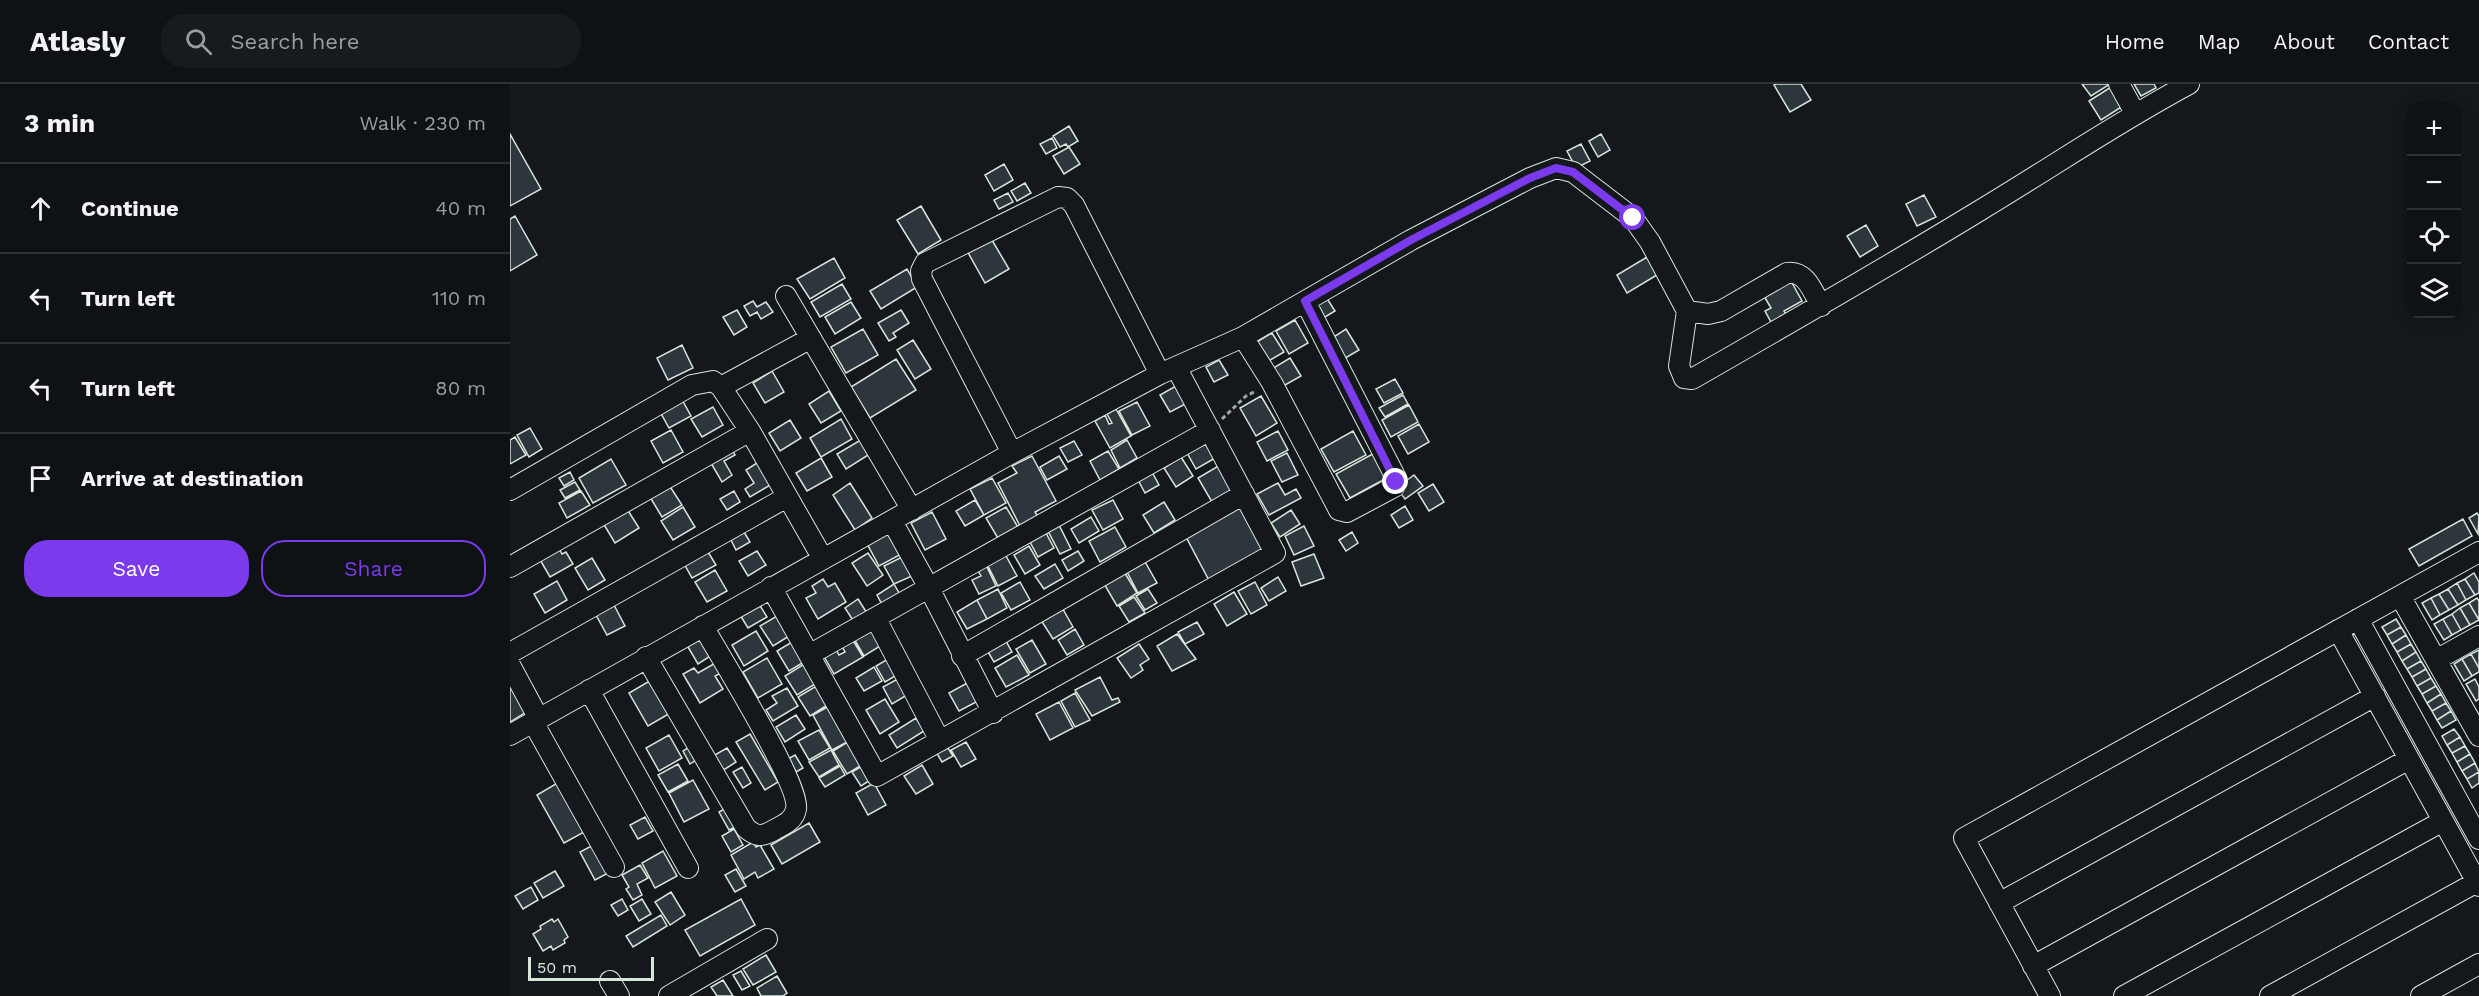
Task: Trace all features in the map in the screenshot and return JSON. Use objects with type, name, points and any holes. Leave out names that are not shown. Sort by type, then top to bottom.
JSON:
[{"type":"street","points":[[2119,84],[2135,113]]},
{"type":"street","points":[[510,735],[1012,453],[1168,370],[1243,337],[1411,240],[1530,178],[1556,168],[1573,172],[1633,218],[1650,242],[1688,311],[1679,366],[1681,373],[1688,379],[1692,379],[1821,306],[1980,211],[2135,113],[2188,84]]},
{"type":"street","points":[[771,587],[878,776],[1275,553],[1210,430],[1168,370],[1074,205],[1067,198],[1058,197],[925,263],[921,271],[922,279],[1012,453]]},
{"type":"street","points":[[1688,311],[1708,314],[1720,310],[1787,273],[1795,272],[1804,277],[1821,306]]},
{"type":"street","points":[[786,296],[912,510]]},
{"type":"street","points":[[1243,337],[1272,383],[1339,510],[1347,512],[1394,487],[1396,478],[1305,301]]},
{"type":"street","points":[[721,387],[811,338]]},
{"type":"street","points":[[510,490],[692,385],[712,381],[721,387],[750,431],[823,559]]},
{"type":"street","points":[[809,656],[1210,430]]},
{"type":"street","points":[[510,567],[750,431]]},
{"type":"street","points":[[962,656],[1244,495]]},
{"type":"street","points":[[510,653],[787,497]]},
{"type":"street","points":[[892,521],[993,712]]},
{"type":"street","points":[[2050,996],[1964,838],[2479,552]]},
{"type":"street","points":[[2400,596],[2436,660],[2476,723]]},
{"type":"street","points":[[876,619],[940,741]]},
{"type":"street","points":[[2358,619],[2479,839]]},
{"type":"street","points":[[646,657],[746,828],[753,835],[764,836],[792,819],[797,809],[795,794],[762,729],[703,626]]},
{"type":"street","points":[[2270,996],[2478,884],[2338,630]]},
{"type":"street","points":[[2436,660],[2479,636]]},
{"type":"street","points":[[510,665],[536,720],[614,867]]},
{"type":"street","points":[[589,690],[688,868]]},
{"type":"street","points":[[1999,903],[2374,696]]},
{"type":"street","points":[[2033,966],[2409,759]]},
{"type":"street","points":[[2124,996],[2443,821]]},
{"type":"street","points":[[669,996],[767,939]]},
{"type":"street","points":[[2421,996],[2479,964]]},
{"type":"path","points":[[1210,430],[1246,396],[1272,383]]},
{"type":"building","points":[[1801,84],[1811,100],[1790,112],[1774,85]]},
{"type":"building","points":[[2082,84],[2110,84],[2091,96]]},
{"type":"building","points":[[2134,84],[2154,84],[2156,88],[2141,96]]},
{"type":"building","points":[[2111,87],[2123,106],[2101,120],[2089,101]]},
{"type":"building","points":[[1069,126],[1078,141],[1068,147],[1066,144],[1060,147],[1053,136]]},
{"type":"building","points":[[510,134],[541,189],[510,206]]},
{"type":"building","points":[[1601,134],[1610,150],[1598,157],[1589,141]]},
{"type":"building","points":[[1052,138],[1057,148],[1046,154],[1040,144]]},
{"type":"building","points":[[1581,144],[1590,161],[1576,168],[1567,151]]},
{"type":"building","points":[[1069,147],[1080,164],[1064,174],[1053,156]]},
{"type":"building","points":[[1004,164],[1013,180],[994,191],[985,175]]},
{"type":"building","points":[[1025,183],[1031,193],[1017,201],[1011,191]]},
{"type":"building","points":[[1008,193],[1013,202],[999,209],[994,200]]},
{"type":"building","points":[[1924,195],[1936,217],[1917,226],[1906,204]]},
{"type":"building","points":[[921,206],[941,240],[918,254],[897,220]]},
{"type":"building","points":[[515,216],[537,255],[510,271],[510,219]]},
{"type":"building","points":[[1866,225],[1878,246],[1860,257],[1847,236]]},
{"type":"building","points":[[989,235],[1009,269],[985,283],[966,249]]},
{"type":"building","points":[[1647,257],[1657,275],[1627,293],[1617,275]]},
{"type":"building","points":[[834,258],[845,278],[810,299],[797,279]]},
{"type":"building","points":[[907,269],[917,287],[881,309],[870,291]]},
{"type":"building","points":[[1791,281],[1802,301],[1784,311],[1786,314],[1771,322],[1765,311],[1771,308],[1764,296]]},
{"type":"building","points":[[842,284],[851,299],[820,317],[811,302]]},
{"type":"building","points":[[1326,297],[1335,311],[1320,320],[1312,306]]},
{"type":"building","points":[[753,301],[757,307],[766,302],[773,312],[761,319],[757,312],[750,316],[744,306]]},
{"type":"building","points":[[851,302],[861,318],[835,334],[825,317]]},
{"type":"building","points":[[737,310],[747,327],[734,335],[723,317]]},
{"type":"building","points":[[901,310],[909,323],[893,333],[896,337],[889,341],[878,323]]},
{"type":"building","points":[[1295,320],[1308,343],[1289,354],[1276,331]]},
{"type":"building","points":[[863,329],[878,355],[846,373],[831,347]]},
{"type":"building","points":[[1346,329],[1359,350],[1342,360],[1329,340]]},
{"type":"building","points":[[1272,333],[1284,352],[1267,362],[1255,343]]},
{"type":"building","points":[[913,340],[931,369],[915,379],[897,350]]},
{"type":"building","points":[[682,345],[693,368],[668,380],[657,358]]},
{"type":"building","points":[[1290,358],[1301,376],[1278,389],[1267,372]]},
{"type":"building","points":[[896,359],[916,390],[870,418],[851,387]]},
{"type":"building","points":[[1219,360],[1228,375],[1214,382],[1206,367]]},
{"type":"building","points":[[772,371],[784,392],[765,403],[753,383]]},
{"type":"building","points":[[1395,379],[1403,393],[1384,403],[1376,389]]},
{"type":"building","points":[[1183,382],[1193,400],[1170,412],[1160,395]]},
{"type":"building","points":[[829,391],[841,411],[821,423],[809,404]]},
{"type":"building","points":[[1403,395],[1408,404],[1385,417],[1379,408]]},
{"type":"building","points":[[680,396],[691,416],[669,428],[658,408]]},
{"type":"building","points":[[1261,396],[1277,423],[1256,436],[1240,408]]},
{"type":"building","points":[[1137,402],[1150,426],[1132,435],[1119,411]]},
{"type":"building","points":[[1409,405],[1418,422],[1391,437],[1382,420]]},
{"type":"building","points":[[713,407],[723,425],[702,437],[691,419]]},
{"type":"building","points":[[1116,409],[1131,436],[1110,448],[1095,421],[1105,415],[1109,424],[1112,423],[1107,414]]},
{"type":"building","points":[[841,419],[852,439],[821,457],[810,438]]},
{"type":"building","points":[[790,420],[801,438],[780,451],[769,433]]},
{"type":"building","points":[[1419,424],[1429,442],[1408,454],[1398,436]]},
{"type":"building","points":[[530,428],[542,449],[529,457],[517,435]]},
{"type":"building","points":[[671,430],[683,452],[663,463],[651,441]]},
{"type":"building","points":[[1278,431],[1288,450],[1267,461],[1257,442]]},
{"type":"building","points":[[1353,431],[1366,455],[1334,472],[1321,449]]},
{"type":"building","points":[[515,437],[526,455],[510,464],[510,440]]},
{"type":"building","points":[[864,438],[873,452],[846,469],[837,454]]},
{"type":"building","points":[[1127,440],[1137,458],[1120,468],[1111,450]]},
{"type":"building","points":[[1206,440],[1217,457],[1196,469],[1186,451]]},
{"type":"building","points":[[1074,441],[1082,455],[1068,462],[1060,448]]},
{"type":"building","points":[[730,445],[735,455],[724,461],[732,475],[722,482],[708,458]]},
{"type":"building","points":[[1108,451],[1119,469],[1100,480],[1090,461]]},
{"type":"building","points":[[1378,451],[1392,475],[1350,498],[1336,474]]},
{"type":"building","points":[[1287,453],[1298,475],[1282,482],[1271,461]]},
{"type":"building","points":[[1032,456],[1056,501],[1035,512],[1039,518],[1021,528],[998,483],[1017,473],[1012,466]]},
{"type":"building","points":[[1059,456],[1067,469],[1047,480],[1040,467]]},
{"type":"building","points":[[1181,457],[1193,476],[1176,487],[1164,468]]},
{"type":"building","points":[[821,458],[832,477],[807,491],[796,473]]},
{"type":"building","points":[[611,459],[626,485],[593,503],[579,478]]},
{"type":"building","points":[[763,459],[777,481],[750,497],[745,489],[754,483],[746,470]]},
{"type":"building","points":[[1220,465],[1233,489],[1212,502],[1198,478]]},
{"type":"building","points":[[570,472],[574,480],[564,486],[559,478]]},
{"type":"building","points":[[1152,472],[1159,485],[1145,493],[1138,480]]},
{"type":"building","points":[[1414,475],[1423,486],[1405,499],[1397,488]]},
{"type":"building","points":[[992,478],[1006,503],[984,515],[970,489]]},
{"type":"building","points":[[575,482],[580,490],[565,498],[560,490]]},
{"type":"building","points":[[850,483],[872,518],[855,530],[833,495]]},
{"type":"building","points":[[1278,483],[1285,495],[1296,489],[1301,498],[1269,515],[1257,494]]},
{"type":"building","points":[[1433,484],[1444,502],[1429,511],[1418,493]]},
{"type":"building","points":[[669,485],[682,505],[662,517],[650,497]]},
{"type":"building","points":[[581,491],[590,505],[567,518],[559,503]]},
{"type":"building","points":[[734,491],[740,502],[727,510],[720,499]]},
{"type":"building","points":[[975,500],[984,515],[965,526],[956,511]]},
{"type":"building","points":[[1113,500],[1123,519],[1103,530],[1092,510]]},
{"type":"building","points":[[1164,502],[1175,520],[1154,533],[1143,515]]},
{"type":"building","points":[[1246,503],[1273,553],[1212,586],[1185,535]]},
{"type":"building","points":[[1405,506],[1413,520],[1399,528],[1391,515]]},
{"type":"building","points":[[683,507],[695,527],[673,540],[661,521]]},
{"type":"building","points":[[1006,507],[1019,529],[999,540],[986,518]]},
{"type":"building","points":[[627,509],[639,528],[615,543],[603,523]]},
{"type":"building","points":[[1291,510],[1300,524],[1280,537],[1271,523]]},
{"type":"building","points":[[932,512],[946,539],[925,550],[911,523]]},
{"type":"building","points":[[2477,513],[2479,516],[2478,534],[2469,518]]},
{"type":"building","points":[[1091,517],[1099,531],[1079,543],[1071,529]]},
{"type":"building","points":[[2463,519],[2472,536],[2419,566],[2409,549]]},
{"type":"building","points":[[1059,525],[1071,549],[1060,554],[1048,531]]},
{"type":"building","points":[[891,526],[905,552],[879,566],[865,540]]},
{"type":"building","points":[[1304,526],[1314,546],[1294,555],[1285,536]]},
{"type":"building","points":[[1115,527],[1126,547],[1100,562],[1089,541]]},
{"type":"building","points":[[744,532],[750,542],[736,550],[731,540]]},
{"type":"building","points":[[1352,532],[1358,543],[1346,551],[1339,540]]},
{"type":"building","points":[[1046,533],[1054,548],[1038,557],[1030,542]]},
{"type":"building","points":[[1029,546],[1040,565],[1025,574],[1014,555]]},
{"type":"building","points":[[558,547],[562,554],[566,552],[573,564],[550,577],[539,558]]},
{"type":"building","points":[[705,547],[716,565],[692,578],[682,560]]},
{"type":"building","points":[[757,551],[766,565],[748,576],[739,561]]},
{"type":"building","points":[[1078,551],[1084,561],[1068,571],[1062,560]]},
{"type":"building","points":[[868,553],[883,575],[867,586],[852,563]]},
{"type":"building","points":[[1005,554],[1017,576],[998,586],[987,564]]},
{"type":"building","points":[[1314,554],[1324,578],[1301,586],[1292,562]]},
{"type":"building","points":[[902,557],[912,576],[894,584],[884,566]]},
{"type":"building","points":[[592,558],[605,580],[588,590],[575,568]]},
{"type":"building","points":[[1144,560],[1157,583],[1138,593],[1126,570]]},
{"type":"building","points":[[985,563],[996,586],[979,594],[972,580],[981,576],[976,567]]},
{"type":"building","points":[[1055,564],[1063,578],[1044,589],[1035,576]]},
{"type":"building","points":[[715,570],[727,591],[707,602],[695,582]]},
{"type":"building","points":[[1123,570],[1137,593],[1117,606],[1103,582]]},
{"type":"building","points":[[2474,573],[2479,582],[2479,593],[2475,595],[2465,579]]},
{"type":"building","points":[[1278,577],[1286,591],[1269,601],[1261,588]]},
{"type":"building","points":[[823,579],[828,587],[835,583],[846,602],[818,619],[806,598],[816,593],[812,586]]},
{"type":"building","points":[[2465,579],[2475,595],[2466,600],[2457,583]]},
{"type":"building","points":[[557,581],[567,600],[545,613],[534,594]]},
{"type":"building","points":[[1020,582],[1030,600],[1011,610],[1001,593]]},
{"type":"building","points":[[1255,582],[1267,605],[1251,614],[1238,591]]},
{"type":"building","points":[[2457,583],[2466,600],[2458,605],[2448,589]]},
{"type":"building","points":[[894,584],[903,600],[885,610],[877,595]]},
{"type":"building","points":[[998,589],[1007,608],[987,619],[977,600]]},
{"type":"building","points":[[1148,589],[1157,603],[1145,610],[1136,596]]},
{"type":"building","points":[[2448,589],[2458,605],[2449,610],[2439,594]]},
{"type":"building","points":[[1234,592],[1247,614],[1227,626],[1214,604]]},
{"type":"building","points":[[2439,594],[2449,610],[2440,615],[2431,598]]},
{"type":"building","points":[[1134,597],[1145,613],[1129,622],[1119,606]]},
{"type":"building","points":[[2431,598],[2440,615],[2432,620],[2422,603]]},
{"type":"building","points":[[2477,598],[2479,601],[2479,620],[2469,603]]},
{"type":"building","points":[[756,599],[767,617],[748,628],[737,610]]},
{"type":"building","points":[[858,599],[867,613],[854,622],[845,608]]},
{"type":"building","points":[[977,600],[987,619],[967,629],[957,612]]},
{"type":"building","points":[[2469,603],[2479,620],[2470,625],[2460,608]]},
{"type":"building","points":[[1060,604],[1073,627],[1053,639],[1039,617]]},
{"type":"building","points":[[614,605],[625,626],[607,635],[596,615]]},
{"type":"building","points":[[2460,608],[2470,625],[2461,630],[2452,614]]},
{"type":"building","points":[[782,613],[794,633],[773,646],[760,626]]},
{"type":"building","points":[[2452,614],[2461,630],[2452,635],[2443,619]]},
{"type":"building","points":[[2396,619],[2401,627],[2387,635],[2382,627]]},
{"type":"building","points":[[2443,619],[2452,635],[2444,640],[2434,624]]},
{"type":"building","points":[[1197,622],[1204,634],[1185,644],[1178,632]]},
{"type":"building","points":[[874,624],[885,643],[864,656],[853,637]]},
{"type":"building","points":[[2401,627],[2406,635],[2392,644],[2387,635]]},
{"type":"building","points":[[1075,629],[1084,645],[1067,655],[1058,640]]},
{"type":"building","points":[[756,631],[768,651],[744,666],[732,645]]},
{"type":"building","points":[[702,632],[715,653],[698,664],[685,642]]},
{"type":"building","points":[[1002,634],[1012,652],[994,662],[984,645]]},
{"type":"building","points":[[1177,634],[1196,659],[1172,671],[1157,646]]},
{"type":"building","points":[[2406,635],[2411,644],[2397,652],[2392,644]]},
{"type":"building","points":[[851,637],[863,657],[834,674],[822,653],[834,646],[839,655],[845,652],[840,643]]},
{"type":"building","points":[[797,639],[809,659],[789,671],[777,651]]},
{"type":"building","points":[[1032,640],[1046,664],[1030,673],[1016,649]]},
{"type":"building","points":[[1139,644],[1149,659],[1140,665],[1143,670],[1131,678],[1117,658]]},
{"type":"building","points":[[2411,644],[2416,652],[2402,661],[2397,652]]},
{"type":"building","points":[[2479,650],[2479,668],[2471,654]]},
{"type":"building","points":[[2416,652],[2421,661],[2407,669],[2402,661]]},
{"type":"building","points":[[2471,654],[2479,668],[2479,672],[2472,676],[2462,659]]},
{"type":"building","points":[[1017,655],[1029,675],[1006,687],[995,668]]},
{"type":"building","points":[[767,658],[782,684],[758,698],[743,672]]},
{"type":"building","points":[[888,659],[897,675],[885,682],[876,666]]},
{"type":"building","points":[[2462,659],[2472,676],[2464,681],[2454,664]]},
{"type":"building","points":[[719,661],[725,671],[715,676],[723,689],[700,703],[683,674],[694,668],[698,673]]},
{"type":"building","points":[[809,661],[820,681],[797,695],[785,676]]},
{"type":"building","points":[[2421,661],[2426,669],[2412,677],[2407,669]]},
{"type":"building","points":[[874,667],[882,681],[864,691],[856,678]]},
{"type":"building","points":[[2426,669],[2431,678],[2417,686],[2412,677]]},
{"type":"building","points":[[903,676],[912,692],[892,704],[883,687]]},
{"type":"building","points":[[1100,677],[1112,700],[1118,698],[1120,702],[1092,716],[1075,690]]},
{"type":"building","points":[[2431,678],[2436,686],[2422,694],[2417,686]]},
{"type":"building","points":[[653,679],[672,712],[648,726],[629,693]]},
{"type":"building","points":[[2475,679],[2479,687],[2479,699],[2476,701],[2466,684]]},
{"type":"building","points":[[969,682],[980,700],[959,711],[949,693]]},
{"type":"building","points":[[818,685],[829,704],[810,716],[798,697]]},
{"type":"building","points":[[510,686],[525,713],[510,722]]},
{"type":"building","points":[[2436,686],[2441,694],[2427,703],[2422,694]]},
{"type":"building","points":[[787,688],[798,706],[773,721],[766,710],[777,703],[772,696]]},
{"type":"building","points":[[1075,693],[1090,720],[1075,727],[1061,701]]},
{"type":"building","points":[[2441,694],[2446,703],[2432,711],[2427,703]]},
{"type":"building","points":[[885,699],[899,722],[880,734],[866,710]]},
{"type":"building","points":[[1059,702],[1073,728],[1050,740],[1036,714]]},
{"type":"building","points":[[2446,703],[2451,711],[2437,720],[2432,711]]},
{"type":"building","points":[[831,705],[851,740],[832,750],[813,715]]},
{"type":"building","points":[[2451,711],[2456,720],[2442,728],[2437,720]]},
{"type":"building","points":[[796,715],[805,729],[785,742],[776,727]]},
{"type":"building","points":[[916,718],[924,731],[897,748],[889,735]]},
{"type":"building","points":[[2454,729],[2460,737],[2447,745],[2442,736]]},
{"type":"building","points":[[819,730],[830,748],[809,760],[798,741]]},
{"type":"building","points":[[750,734],[778,782],[765,790],[736,742]]},
{"type":"building","points":[[669,735],[682,758],[659,771],[646,748]]},
{"type":"building","points":[[2460,737],[2465,746],[2452,753],[2447,745]]},
{"type":"building","points":[[851,740],[865,763],[847,774],[833,751]]},
{"type":"building","points":[[943,740],[953,756],[942,762],[933,747]]},
{"type":"building","points":[[966,742],[976,759],[961,767],[951,750]]},
{"type":"building","points":[[691,746],[699,758],[690,764],[683,751]]},
{"type":"building","points":[[2465,746],[2470,754],[2457,762],[2452,753]]},
{"type":"building","points":[[727,748],[736,762],[722,771],[713,756]]},
{"type":"building","points":[[831,750],[839,765],[819,777],[809,762]]},
{"type":"building","points":[[2470,754],[2475,763],[2462,771],[2457,762]]},
{"type":"building","points":[[795,755],[803,768],[796,772],[788,759]]},
{"type":"building","points":[[867,763],[875,777],[861,786],[852,772]]},
{"type":"building","points":[[2475,763],[2479,772],[2467,779],[2462,771]]},
{"type":"building","points":[[678,764],[688,781],[668,792],[658,775]]},
{"type":"building","points":[[922,765],[933,784],[916,794],[904,776]]},
{"type":"building","points":[[840,766],[845,775],[825,787],[819,778]]},
{"type":"building","points":[[742,767],[751,783],[743,788],[733,772]]},
{"type":"building","points":[[2479,772],[2479,783],[2472,788],[2467,779]]},
{"type":"building","points":[[693,780],[709,809],[684,822],[669,793]]},
{"type":"building","points":[[559,782],[586,831],[564,843],[537,795]]},
{"type":"building","points":[[874,783],[886,805],[868,815],[856,793]]},
{"type":"building","points":[[731,805],[741,824],[729,830],[719,812]]},
{"type":"building","points":[[645,817],[653,831],[638,839],[630,825]]},
{"type":"building","points":[[809,823],[820,842],[782,864],[771,845]]},
{"type":"building","points":[[734,829],[743,845],[731,852],[722,836]]},
{"type":"building","points":[[753,842],[756,847],[760,845],[774,869],[758,878],[755,872],[744,879],[731,855]]},
{"type":"building","points":[[597,843],[612,871],[595,880],[580,852]]},
{"type":"building","points":[[663,851],[677,876],[655,888],[642,863]]},
{"type":"building","points":[[640,865],[648,878],[637,884],[642,895],[633,900],[626,889],[629,887],[622,875]]},
{"type":"building","points":[[736,869],[746,886],[735,892],[725,875]]},
{"type":"building","points":[[555,871],[564,886],[543,898],[534,883]]},
{"type":"building","points":[[531,887],[538,900],[523,909],[515,896]]},
{"type":"building","points":[[671,892],[685,915],[670,925],[655,902]]},
{"type":"building","points":[[622,899],[628,910],[618,916],[611,905]]},
{"type":"building","points":[[642,899],[651,914],[639,921],[630,906]]},
{"type":"building","points":[[741,899],[755,925],[700,956],[685,930]]},
{"type":"building","points":[[661,915],[667,926],[633,947],[626,936]]},
{"type":"building","points":[[552,919],[554,922],[558,919],[568,937],[564,940],[565,943],[553,950],[551,946],[543,951],[533,934],[541,929],[540,926]]},
{"type":"building","points":[[766,955],[776,972],[753,985],[743,969]]},
{"type":"building","points":[[741,971],[750,986],[742,990],[733,975]]},
{"type":"building","points":[[777,976],[787,993],[783,996],[761,996],[757,988]]},
{"type":"building","points":[[723,980],[733,996],[717,996],[711,987]]},
{"type":"route","points":[[1396,482],[1305,301],[1411,240],[1530,178],[1556,168],[1573,172],[1633,218]]}]
